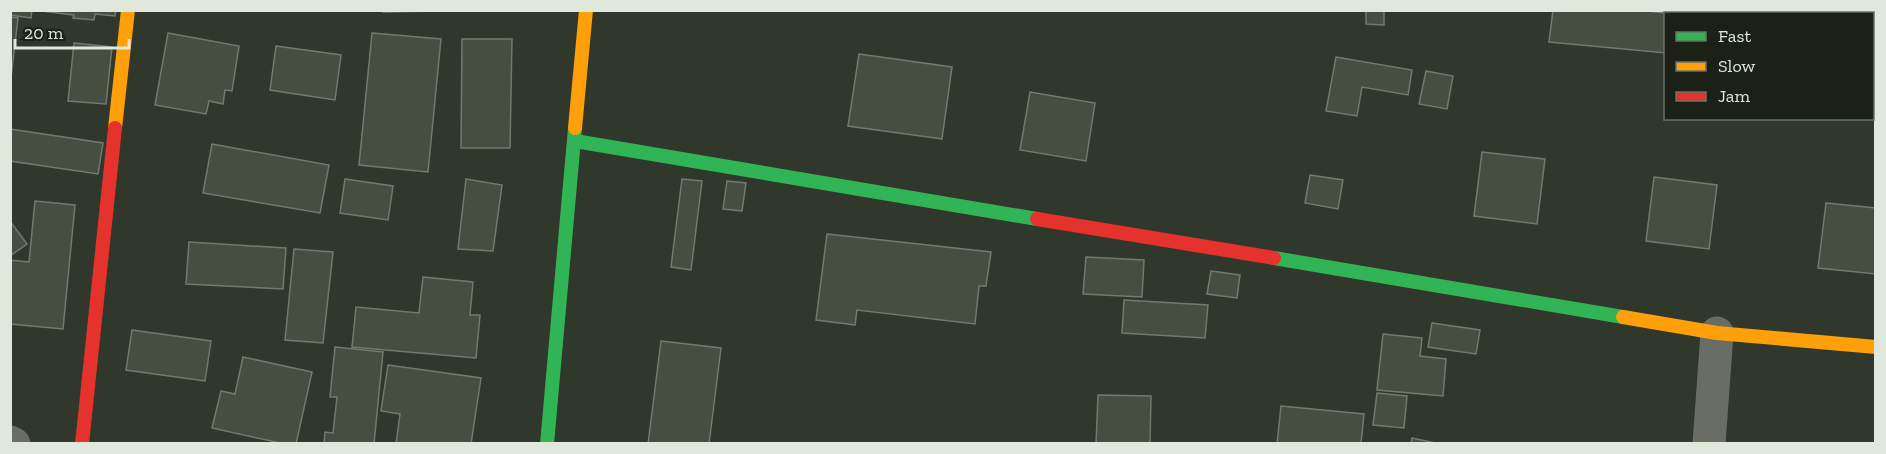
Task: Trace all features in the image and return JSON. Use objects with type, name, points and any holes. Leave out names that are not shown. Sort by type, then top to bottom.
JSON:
[{"type":"street","points":[[82,444],[128,10]]},
{"type":"street","points":[[547,444],[586,10]]},
{"type":"street","points":[[575,141],[1717,333],[1875,347]]},
{"type":"street","points":[[1709,444],[1717,333]]},
{"type":"building","points":[[10,10],[32,10],[31,18],[10,15]]},
{"type":"building","points":[[33,10],[116,10],[115,16],[95,14],[94,20]]},
{"type":"building","points":[[383,10],[497,10],[383,12]]},
{"type":"building","points":[[1366,10],[1384,10],[1384,25],[1366,24]]},
{"type":"building","points":[[1553,10],[1640,10],[1664,13],[1664,53],[1549,42]]},
{"type":"building","points":[[10,17],[18,18],[10,87]]},
{"type":"building","points":[[168,33],[239,46],[232,91],[225,90],[223,104],[209,101],[206,114],[155,105]]},
{"type":"building","points":[[372,33],[441,39],[428,172],[359,165]]},
{"type":"building","points":[[462,39],[512,39],[510,148],[461,148]]},
{"type":"building","points":[[74,43],[112,47],[106,104],[68,101]]},
{"type":"building","points":[[276,46],[341,55],[335,100],[270,90]]},
{"type":"building","points":[[859,54],[952,67],[942,139],[848,126]]},
{"type":"building","points":[[1336,57],[1412,70],[1408,95],[1362,87],[1357,116],[1326,111]]},
{"type":"building","points":[[1426,71],[1453,76],[1447,109],[1419,104]]},
{"type":"building","points":[[1030,92],[1095,103],[1086,161],[1020,150]]},
{"type":"building","points":[[10,129],[103,143],[98,174],[10,161]]},
{"type":"building","points":[[212,144],[329,165],[320,213],[203,193]]},
{"type":"building","points":[[1482,152],[1545,159],[1537,224],[1474,216]]},
{"type":"building","points":[[1310,175],[1343,180],[1338,209],[1305,203]]},
{"type":"building","points":[[1654,177],[1717,185],[1709,249],[1646,241]]},
{"type":"building","points":[[345,179],[393,186],[388,220],[340,213]]},
{"type":"building","points":[[466,179],[502,185],[493,251],[458,249]]},
{"type":"building","points":[[682,179],[702,181],[691,270],[671,267]]},
{"type":"building","points":[[727,181],[746,183],[742,211],[723,209]]},
{"type":"building","points":[[35,201],[75,205],[63,329],[10,324],[10,260],[29,262]]},
{"type":"building","points":[[1826,203],[1876,208],[1876,274],[1818,268]]},
{"type":"building","points":[[10,221],[27,244],[10,256]]},
{"type":"building","points":[[827,234],[991,252],[986,286],[979,286],[975,324],[857,310],[855,325],[816,320]]},
{"type":"building","points":[[189,242],[286,248],[283,289],[186,284]]},
{"type":"building","points":[[294,249],[333,252],[323,343],[285,340]]},
{"type":"building","points":[[1086,257],[1144,260],[1142,297],[1083,294]]},
{"type":"building","points":[[1211,271],[1240,275],[1237,298],[1207,294]]},
{"type":"building","points":[[423,277],[473,282],[470,315],[480,315],[476,358],[352,347],[356,307],[419,313]]},
{"type":"building","points":[[1124,300],[1208,305],[1205,338],[1122,333]]},
{"type":"building","points":[[1432,323],[1480,330],[1476,354],[1428,347]]},
{"type":"building","points":[[132,330],[211,341],[205,381],[126,370]]},
{"type":"building","points":[[1383,334],[1422,338],[1420,356],[1446,359],[1443,396],[1377,390]]},
{"type":"building","points":[[661,341],[721,348],[709,444],[648,444]]},
{"type":"building","points":[[335,347],[383,352],[374,444],[324,444],[325,432],[333,433],[337,397],[330,397]]},
{"type":"building","points":[[243,357],[312,372],[296,444],[285,444],[212,428],[221,391],[235,394]]},
{"type":"building","points":[[388,365],[481,378],[471,444],[396,444],[400,414],[381,411]]},
{"type":"building","points":[[1377,393],[1407,396],[1404,428],[1373,425]]},
{"type":"building","points":[[1098,395],[1151,396],[1150,444],[1096,444]]},
{"type":"building","points":[[1281,406],[1364,414],[1361,444],[1277,444]]},
{"type":"building","points":[[1412,438],[1440,444],[1411,444]]},
{"type":"traffic: fast","points":[[547,444],[575,128]]},
{"type":"traffic: fast","points":[[575,141],[1037,219]]},
{"type":"traffic: fast","points":[[1274,258],[1623,317]]},
{"type":"traffic: slow","points":[[115,128],[128,10]]},
{"type":"traffic: slow","points":[[575,128],[586,10]]},
{"type":"traffic: slow","points":[[1623,317],[1717,333],[1876,347]]},
{"type":"traffic: jam","points":[[82,444],[115,128]]},
{"type":"traffic: jam","points":[[1037,219],[1274,258]]}]
